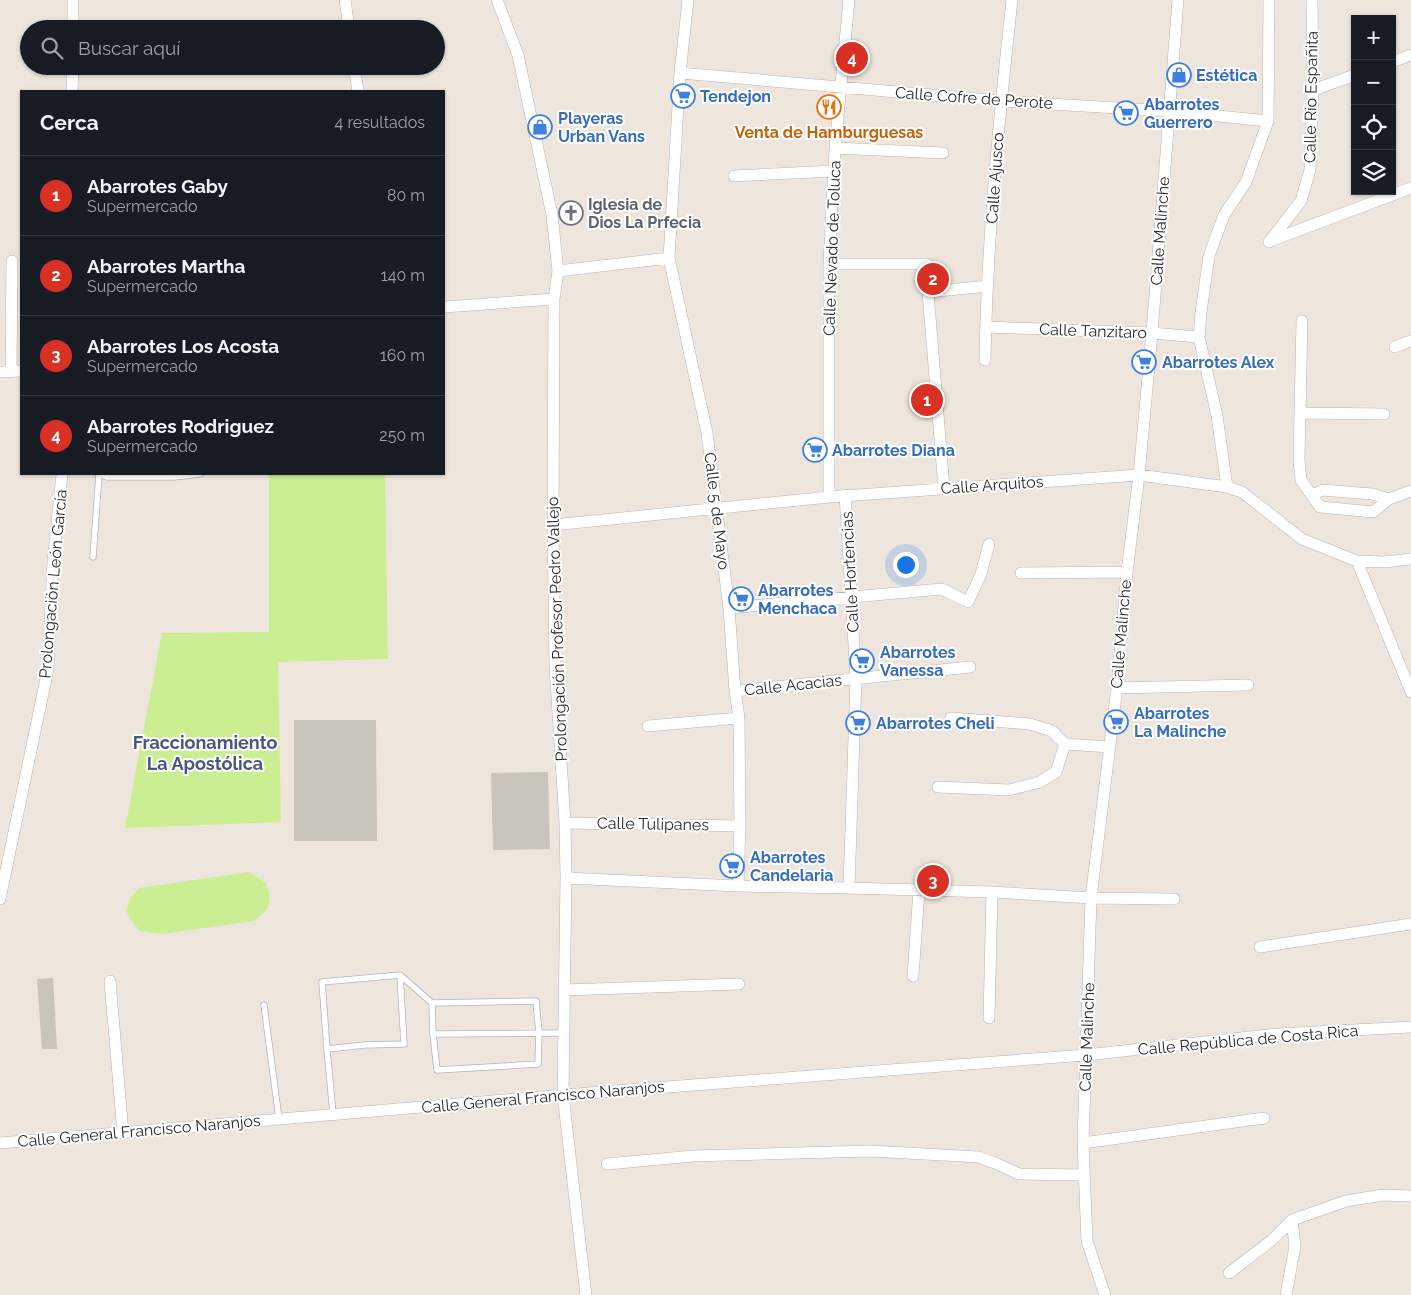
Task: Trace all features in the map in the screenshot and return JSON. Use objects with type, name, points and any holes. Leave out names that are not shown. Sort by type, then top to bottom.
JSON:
[{"type":"street","points":[[73,0],[73,20]]},
{"type":"street","points":[[345,0],[348,20]]},
{"type":"street","name":"Prolongación Profesor Pedro Vallejo","points":[[497,0],[518,55],[552,215],[558,271],[554,299],[553,525],[555,666],[565,823],[566,878],[562,1095],[586,1295]]},
{"type":"street","name":"Calle 5 de Mayo","points":[[688,0],[680,73],[669,258],[707,432],[729,608],[735,691],[739,718],[740,826],[738,886]]},
{"type":"street","name":"Calle Nevado de Toluca","points":[[829,497],[829,264],[835,148],[848,0]]},
{"type":"street","name":"Calle Ajusco","points":[[985,360],[988,286],[1001,101],[1012,0]]},
{"type":"street","name":"Calle Malinche","points":[[1105,1295],[1087,1241],[1084,1175],[1083,1144],[1091,898],[1117,688],[1127,572],[1140,475],[1178,0]]},
{"type":"street","points":[[1227,487],[1217,416],[1199,337],[1209,256],[1224,215],[1246,182],[1268,121],[1270,0]]},
{"type":"street","name":"Calle Río Españita","points":[[1312,0],[1313,90],[1310,170],[1301,202],[1269,242],[1411,188]]},
{"type":"street","points":[[1396,61],[1411,55]]},
{"type":"street","name":"Calle Cofre de Perote","points":[[680,73],[840,88],[1001,101],[1169,111],[1268,121]]},
{"type":"street","points":[[72,75],[72,90]]},
{"type":"street","points":[[355,75],[358,90]]},
{"type":"street","points":[[1313,90],[1351,76]]},
{"type":"street","points":[[835,148],[943,154]]},
{"type":"street","points":[[734,176],[834,171]]},
{"type":"street","points":[[558,271],[669,258]]},
{"type":"street","points":[[11,372],[12,261]]},
{"type":"street","points":[[829,264],[927,264],[944,488]]},
{"type":"street","points":[[928,292],[988,286]]},
{"type":"street","points":[[445,307],[554,299]]},
{"type":"street","points":[[1302,321],[1299,460],[1301,480],[1320,508],[1373,512],[1389,499],[1411,491]]},
{"type":"street","name":"Calle Tanzitaro","points":[[986,327],[1152,333],[1199,337]]},
{"type":"street","points":[[1395,347],[1411,341]]},
{"type":"street","points":[[1300,413],[1384,414]]},
{"type":"street","name":"Prolongación León García","points":[[0,900],[48,669],[53,562],[62,475]]},
{"type":"street","name":"Calle Arquitos","points":[[553,525],[845,495],[1140,475],[1227,487],[1242,492],[1302,539],[1357,561],[1384,562],[1411,559]]},
{"type":"street","points":[[1312,495],[1323,490],[1372,494],[1389,499]]},
{"type":"street","name":"Calle Hortencias","points":[[845,495],[856,678],[848,888]]},
{"type":"street","points":[[729,608],[942,589],[968,602],[981,574],[989,544]]},
{"type":"street","points":[[1357,561],[1408,678],[1411,692]]},
{"type":"street","points":[[1021,573],[1127,572]]},
{"type":"street","name":"Calle Acacias","points":[[735,691],[970,667]]},
{"type":"street","points":[[1117,688],[1248,685]]},
{"type":"street","points":[[648,726],[739,718]]},
{"type":"street","points":[[951,718],[1030,724],[1052,732],[1065,744],[1110,747]]},
{"type":"street","points":[[938,787],[1009,790],[1040,782],[1056,772],[1065,744]]},
{"type":"street","name":"Calle Tulipanes","points":[[565,823],[740,826]]},
{"type":"street","points":[[566,878],[738,886],[992,892],[1091,898],[1174,899]]},
{"type":"street","points":[[913,976],[919,890]]},
{"type":"street","points":[[990,1018],[992,892]]},
{"type":"street","points":[[1260,947],[1411,924]]},
{"type":"street","points":[[110,981],[123,1133]]},
{"type":"street","points":[[565,990],[739,984]]},
{"type":"street","name":"Calle República de Costa Rica","points":[[1086,1055],[1278,1034],[1411,1027]]},
{"type":"street","name":"Calle General Francisco Naranjos","points":[[0,1143],[562,1095],[1086,1055]]},
{"type":"street","points":[[1083,1144],[1264,1118]]},
{"type":"street","points":[[607,1164],[693,1156],[870,1151],[979,1157],[1019,1174],[1084,1175]]},
{"type":"street","points":[[1229,1273],[1272,1240],[1292,1220],[1346,1201],[1383,1195],[1411,1196]]},
{"type":"street","points":[[1286,1295],[1295,1246],[1292,1220]]},
{"type":"lane","points":[[93,558],[99,475]]},
{"type":"lane","points":[[102,475],[107,477],[174,477],[191,475]]},
{"type":"lane","points":[[333,1114],[322,982],[400,975],[432,1003],[536,1001],[539,1033],[538,1064],[437,1070],[432,1003]]},
{"type":"lane","points":[[327,1049],[365,1045],[404,1044],[400,975]]},
{"type":"lane","points":[[264,1005],[279,1119]]},
{"type":"lane","points":[[433,1034],[562,1033]]},
{"type":"green space","points":[[269,475],[385,475],[388,659],[278,662],[281,822],[125,828],[162,633],[269,632]]},
{"type":"green space","points":[[250,872],[266,883],[270,900],[267,909],[254,921],[162,934],[140,931],[126,911],[130,898],[139,888]]},
{"type":"building","points":[[294,720],[376,720],[377,841],[294,841]]},
{"type":"building","points":[[548,772],[550,849],[493,850],[491,773]]},
{"type":"building","points":[[53,978],[57,1049],[42,1049],[37,979]]},
{"type":"place","name":"Abarrotes Rodriguez","points":[[852,58]]},
{"type":"place","name":"Estética","points":[[1179,75]]},
{"type":"place","name":"Tendejon","points":[[683,96]]},
{"type":"place","name":"Venta de Hamburguesas","points":[[829,107]]},
{"type":"place","name":"Abarrotes Guerrero","points":[[1126,113]]},
{"type":"place","name":"Playeras Urban Vans","points":[[540,127]]},
{"type":"place","name":"Iglesia de Dios La Prfecia","points":[[571,213]]},
{"type":"place","name":"Abarrotes Martha","points":[[933,279]]},
{"type":"place","name":"Abarrotes Alex","points":[[1144,362]]},
{"type":"place","name":"Abarrotes Gaby","points":[[927,400]]},
{"type":"place","name":"Abarrotes Diana","points":[[815,450]]},
{"type":"place","name":"Abarrotes Menchaca","points":[[741,599]]},
{"type":"place","name":"Abarrotes Vanessa","points":[[862,661]]},
{"type":"place","name":"Abarrotes La Malinche","points":[[1116,722]]},
{"type":"place","name":"Abarrotes Cheli","points":[[858,723]]},
{"type":"place","name":"Abarrotes Candelaria","points":[[732,866]]},
{"type":"place","name":"Abarrotes Los Acosta","points":[[933,881]]},
{"type":"district","name":"Fraccionamiento La Apostólica","points":[[205,752]]}]
